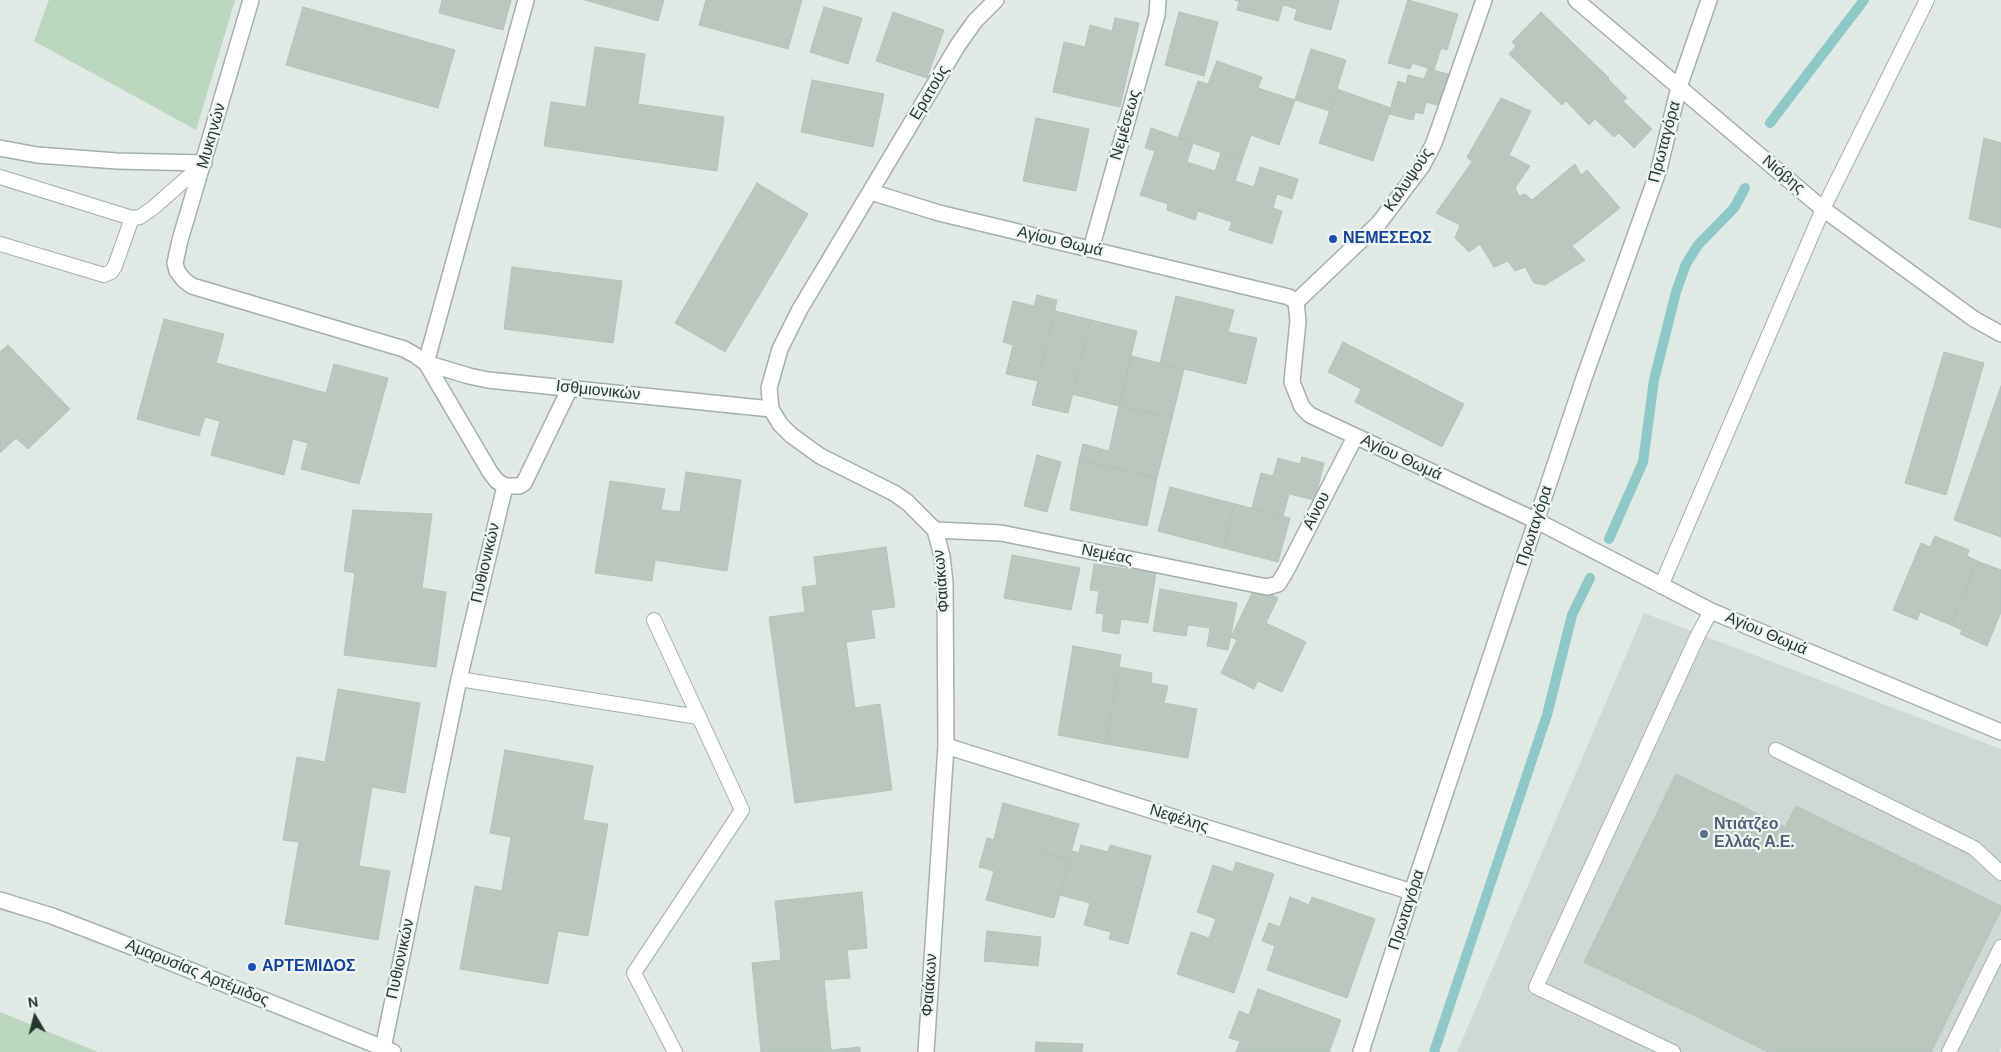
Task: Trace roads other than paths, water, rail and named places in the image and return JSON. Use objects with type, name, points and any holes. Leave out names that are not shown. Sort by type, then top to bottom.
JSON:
[{"type":"street","name":"Μυκηνών","points":[[251,0],[176,255],[177,271],[192,286],[404,349],[426,363]]},
{"type":"street","points":[[526,0],[426,363],[490,472],[504,486],[519,486],[524,483],[570,388]]},
{"type":"street","name":"Ερατούς","points":[[871,192],[958,46],[975,21],[996,0]]},
{"type":"street","name":"Νεμέσεως","points":[[1091,249],[1157,15],[1158,0]]},
{"type":"street","name":"Καλυψούς","points":[[1296,302],[1379,223],[1422,166],[1434,144],[1484,0]]},
{"type":"street","name":"Νιόβης","points":[[1576,0],[1823,210],[1974,319],[2001,334]]},
{"type":"street","name":"Πρωταγόρα","points":[[1361,1052],[1412,892],[1602,324],[1659,169],[1679,87],[1709,0]]},
{"type":"street","points":[[0,148],[37,155],[117,161],[204,163]]},
{"type":"street","points":[[771,409],[769,388],[780,349],[800,309],[871,192]]},
{"type":"street","name":"Αγίου Θωμά","points":[[871,192],[939,213],[1278,293],[1296,302],[1298,321],[1292,376],[1296,396],[1302,407],[1310,415],[1537,522],[1711,611],[2001,732]]},
{"type":"street","name":"Ισθμιονικών","points":[[426,363],[488,380],[771,409]]},
{"type":"street","name":"Φαιάκων","points":[[771,409],[780,424],[791,435],[820,456],[894,493],[912,506],[935,530],[942,556],[945,583],[946,746],[926,1052]]},
{"type":"street","name":"Αίνου","points":[[1278,584],[1285,574],[1355,437]]},
{"type":"street","name":"Πυθιονικών","points":[[388,1050],[459,679],[504,486]]},
{"type":"street","name":"Νεμέας","points":[[935,530],[1001,533],[1267,587],[1278,584]]},
{"type":"street","name":"Νεφέλης","points":[[946,746],[1412,892]]},
{"type":"street","name":"Αμαρυσίας Αρτέμιδος","points":[[0,900],[52,916],[122,943],[388,1050]]},
{"type":"lane","points":[[1661,586],[1823,210],[1927,0]]},
{"type":"lane","points":[[0,178],[132,218],[140,217],[153,208],[204,163]]},
{"type":"lane","points":[[0,244],[104,275],[111,272],[115,266],[132,218]]},
{"type":"lane","points":[[1673,1052],[1536,987],[1698,635],[1711,611]]},
{"type":"lane","points":[[654,620],[742,810],[634,973],[675,1052]]},
{"type":"lane","points":[[459,679],[698,717]]},
{"type":"lane","points":[[1776,750],[1974,848],[2001,873]]},
{"type":"lane","points":[[1949,1052],[2001,947]]},
{"type":"waterway","points":[[1770,123],[1864,0]]},
{"type":"waterway","points":[[1609,539],[1643,462],[1654,380],[1676,292],[1686,264],[1698,245],[1734,208],[1745,188]]},
{"type":"waterway","points":[[1434,1052],[1547,715],[1572,615],[1590,578]]},
{"type":"place","name":"ΝΕΜΕΣΕΩΣ","points":[[1333,239]]},
{"type":"place","name":"Ντιάτζεο Ελλάς Α.Ε.","points":[[1704,834]]},
{"type":"place","name":"ΑΡΤΕΜΙΔΟΣ","points":[[252,967]]}]
